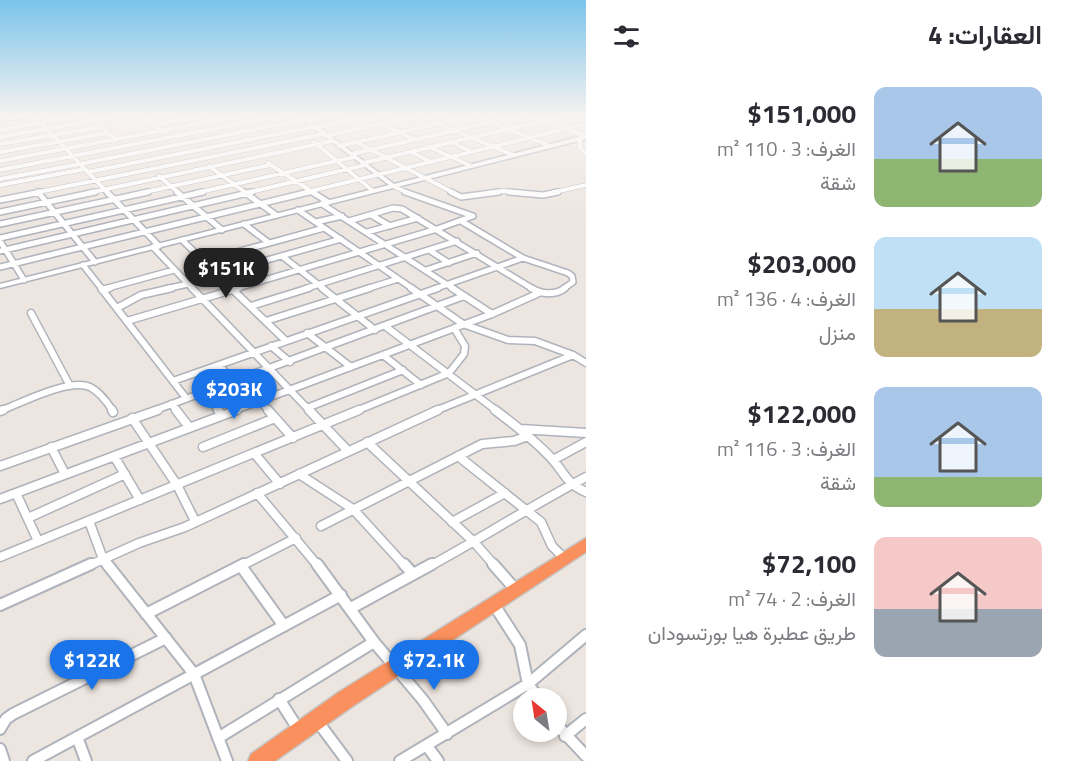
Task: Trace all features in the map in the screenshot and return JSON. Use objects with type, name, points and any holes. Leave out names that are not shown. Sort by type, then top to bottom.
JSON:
[{"type":"highway","points":[[258,761],[396,666],[586,544]]},
{"type":"street","points":[[9,152],[27,174]]},
{"type":"street","points":[[0,161],[48,152]]},
{"type":"street","points":[[70,152],[146,232],[174,270],[347,450]]},
{"type":"street","points":[[0,170],[93,152]]},
{"type":"street","points":[[129,152],[222,230]]},
{"type":"street","points":[[19,186],[27,174],[144,152]]},
{"type":"street","points":[[0,200],[19,186],[50,176],[190,152],[276,215]]},
{"type":"street","points":[[0,179],[38,192],[234,152]]},
{"type":"street","points":[[250,152],[311,191],[349,221],[492,314]]},
{"type":"street","points":[[0,212],[283,152]]},
{"type":"street","points":[[326,152],[373,191]]},
{"type":"street","points":[[127,321],[437,229],[473,216],[414,196],[393,186],[348,152]]},
{"type":"street","points":[[24,280],[3,251],[0,239],[366,152]]},
{"type":"street","points":[[375,152],[462,197],[503,191],[543,195],[586,184]]},
{"type":"street","points":[[3,251],[296,182],[411,152],[431,162]]},
{"type":"street","points":[[439,152],[471,166]]},
{"type":"street","points":[[0,267],[472,152]]},
{"type":"street","points":[[504,152],[513,155]]},
{"type":"street","points":[[0,286],[527,152]]},
{"type":"street","points":[[0,224],[270,165]]},
{"type":"street","points":[[55,169],[60,174]]},
{"type":"street","points":[[50,176],[59,188]]},
{"type":"street","points":[[0,185],[19,186]]},
{"type":"street","points":[[38,192],[94,262]]},
{"type":"street","points":[[349,221],[399,208],[477,253],[539,293]]},
{"type":"street","points":[[298,210],[463,324],[496,338],[535,341],[573,355],[586,363]]},
{"type":"street","points":[[371,215],[390,226]]},
{"type":"street","points":[[316,222],[342,216]]},
{"type":"street","points":[[367,232],[418,218]]},
{"type":"street","points":[[0,499],[492,314],[539,293],[560,292],[573,282],[572,276],[558,268],[523,258],[461,221]]},
{"type":"street","points":[[244,224],[269,243]]},
{"type":"street","points":[[204,261],[324,228]]},
{"type":"street","points":[[218,274],[340,239]]},
{"type":"street","points":[[182,240],[286,340]]},
{"type":"street","points":[[250,306],[457,241]]},
{"type":"street","points":[[429,250],[449,263]]},
{"type":"street","points":[[426,270],[477,253]]},
{"type":"street","points":[[282,256],[375,330]]},
{"type":"street","points":[[173,381],[523,258]]},
{"type":"street","points":[[83,265],[186,398]]},
{"type":"street","points":[[102,290],[174,270]]},
{"type":"street","points":[[266,321],[398,279]]},
{"type":"street","points":[[117,308],[141,295],[188,284]]},
{"type":"street","points":[[0,466],[269,370],[464,296]]},
{"type":"street","points":[[31,313],[70,386]]},
{"type":"street","points":[[385,326],[520,429],[552,460],[572,486],[584,491],[586,501]]},
{"type":"street","points":[[0,557],[449,374],[464,354],[465,346],[454,328]]},
{"type":"street","points":[[308,333],[351,367]]},
{"type":"street","points":[[272,345],[290,362]]},
{"type":"street","points":[[383,355],[421,385]]},
{"type":"street","points":[[0,605],[103,559],[171,533],[280,484],[347,450],[573,355]]},
{"type":"street","points":[[219,365],[233,381]]},
{"type":"street","points":[[307,408],[402,370]]},
{"type":"street","points":[[0,411],[70,386],[84,384],[93,388],[106,400],[113,412]]},
{"type":"street","points":[[203,392],[221,414]]},
{"type":"street","points":[[259,400],[293,438]]},
{"type":"street","points":[[171,404],[189,427]]},
{"type":"street","points":[[132,418],[177,485],[195,521]]},
{"type":"street","points":[[203,447],[275,418]]},
{"type":"street","points":[[520,429],[586,433]]},
{"type":"street","points":[[321,526],[485,443],[514,441],[528,436]]},
{"type":"street","points":[[367,442],[474,542],[515,589]]},
{"type":"street","points":[[552,460],[586,442]]},
{"type":"street","points":[[51,447],[65,474]]},
{"type":"street","points":[[254,453],[280,484]]},
{"type":"street","points":[[114,456],[140,500]]},
{"type":"street","points":[[458,456],[541,522],[552,546],[564,558]]},
{"type":"street","points":[[28,518],[125,474]]},
{"type":"street","points":[[299,474],[353,509],[413,574]]},
{"type":"street","points":[[351,608],[474,542],[526,509],[586,477]]},
{"type":"street","points":[[16,493],[38,541]]},
{"type":"street","points":[[257,493],[341,595],[374,642],[396,666],[447,734]]},
{"type":"street","points":[[452,522],[505,493]]},
{"type":"street","points":[[89,520],[103,559],[194,674],[227,761]]},
{"type":"street","points":[[146,614],[296,538]]},
{"type":"street","points":[[241,566],[284,626]]},
{"type":"street","points":[[33,761],[341,595]]},
{"type":"street","points":[[493,603],[520,645],[528,684],[531,688]]},
{"type":"street","points":[[400,761],[528,684],[586,635]]},
{"type":"street","points":[[0,729],[6,719],[13,714],[166,638]]},
{"type":"street","points":[[218,738],[374,642]]},
{"type":"street","points":[[279,699],[300,732]]},
{"type":"street","points":[[567,734],[586,719]]},
{"type":"street","points":[[316,720],[346,761]]},
{"type":"street","points":[[77,737],[86,761]]},
{"type":"street","points":[[567,738],[586,756],[578,761]]},
{"type":"street","points":[[427,746],[438,761]]},
{"type":"street","points":[[0,749],[4,761]]}]
